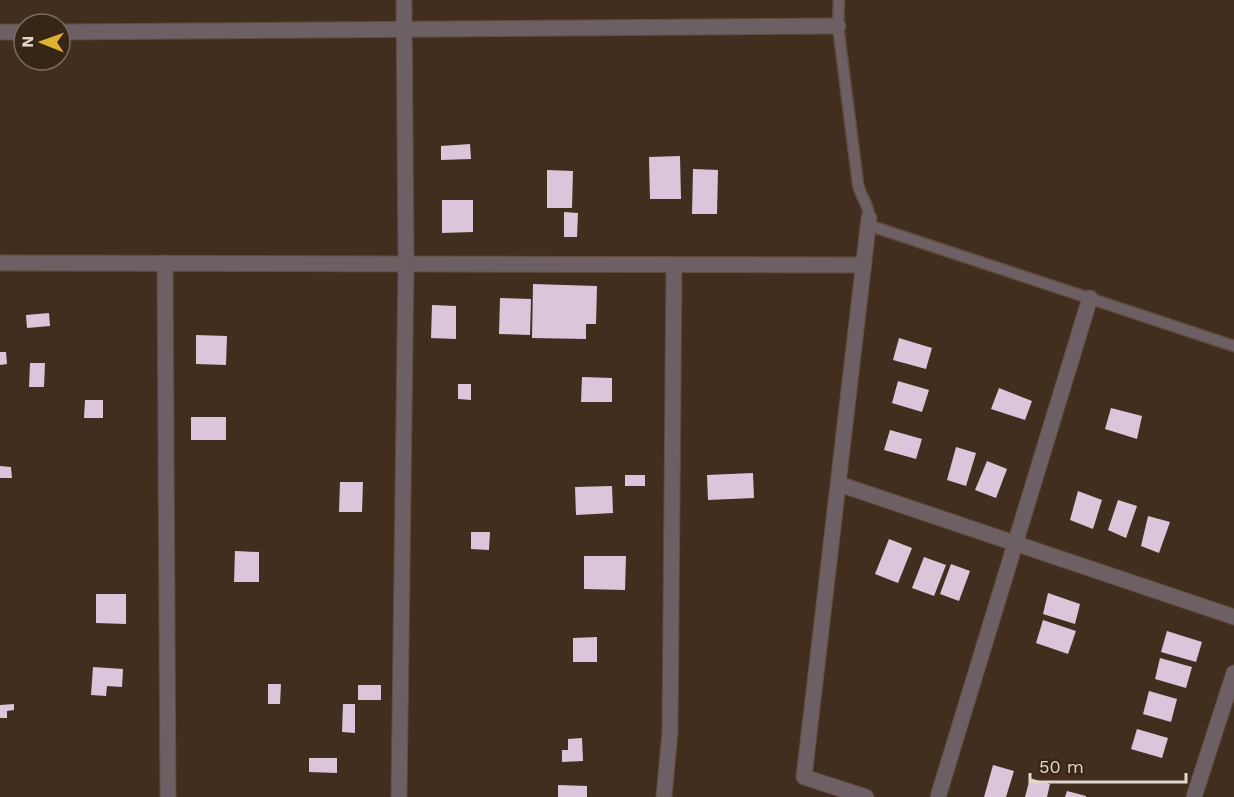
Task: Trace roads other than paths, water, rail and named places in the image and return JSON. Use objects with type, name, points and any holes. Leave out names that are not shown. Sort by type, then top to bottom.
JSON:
[{"type":"street","points":[[399,797],[405,264],[404,0]]},
{"type":"street","points":[[72,32],[838,26]]},
{"type":"street","points":[[866,797],[804,777],[869,221]]},
{"type":"street","points":[[0,262],[864,265]]},
{"type":"street","points":[[165,263],[168,797]]},
{"type":"street","points":[[664,797],[670,732],[675,265]]},
{"type":"street","points":[[938,797],[1090,298]]},
{"type":"street","points":[[839,484],[1234,617]]},
{"type":"street","points":[[1194,797],[1234,673]]},
{"type":"lane","points":[[839,0],[838,26],[858,184],[860,195],[868,207],[869,221],[1234,346]]}]
